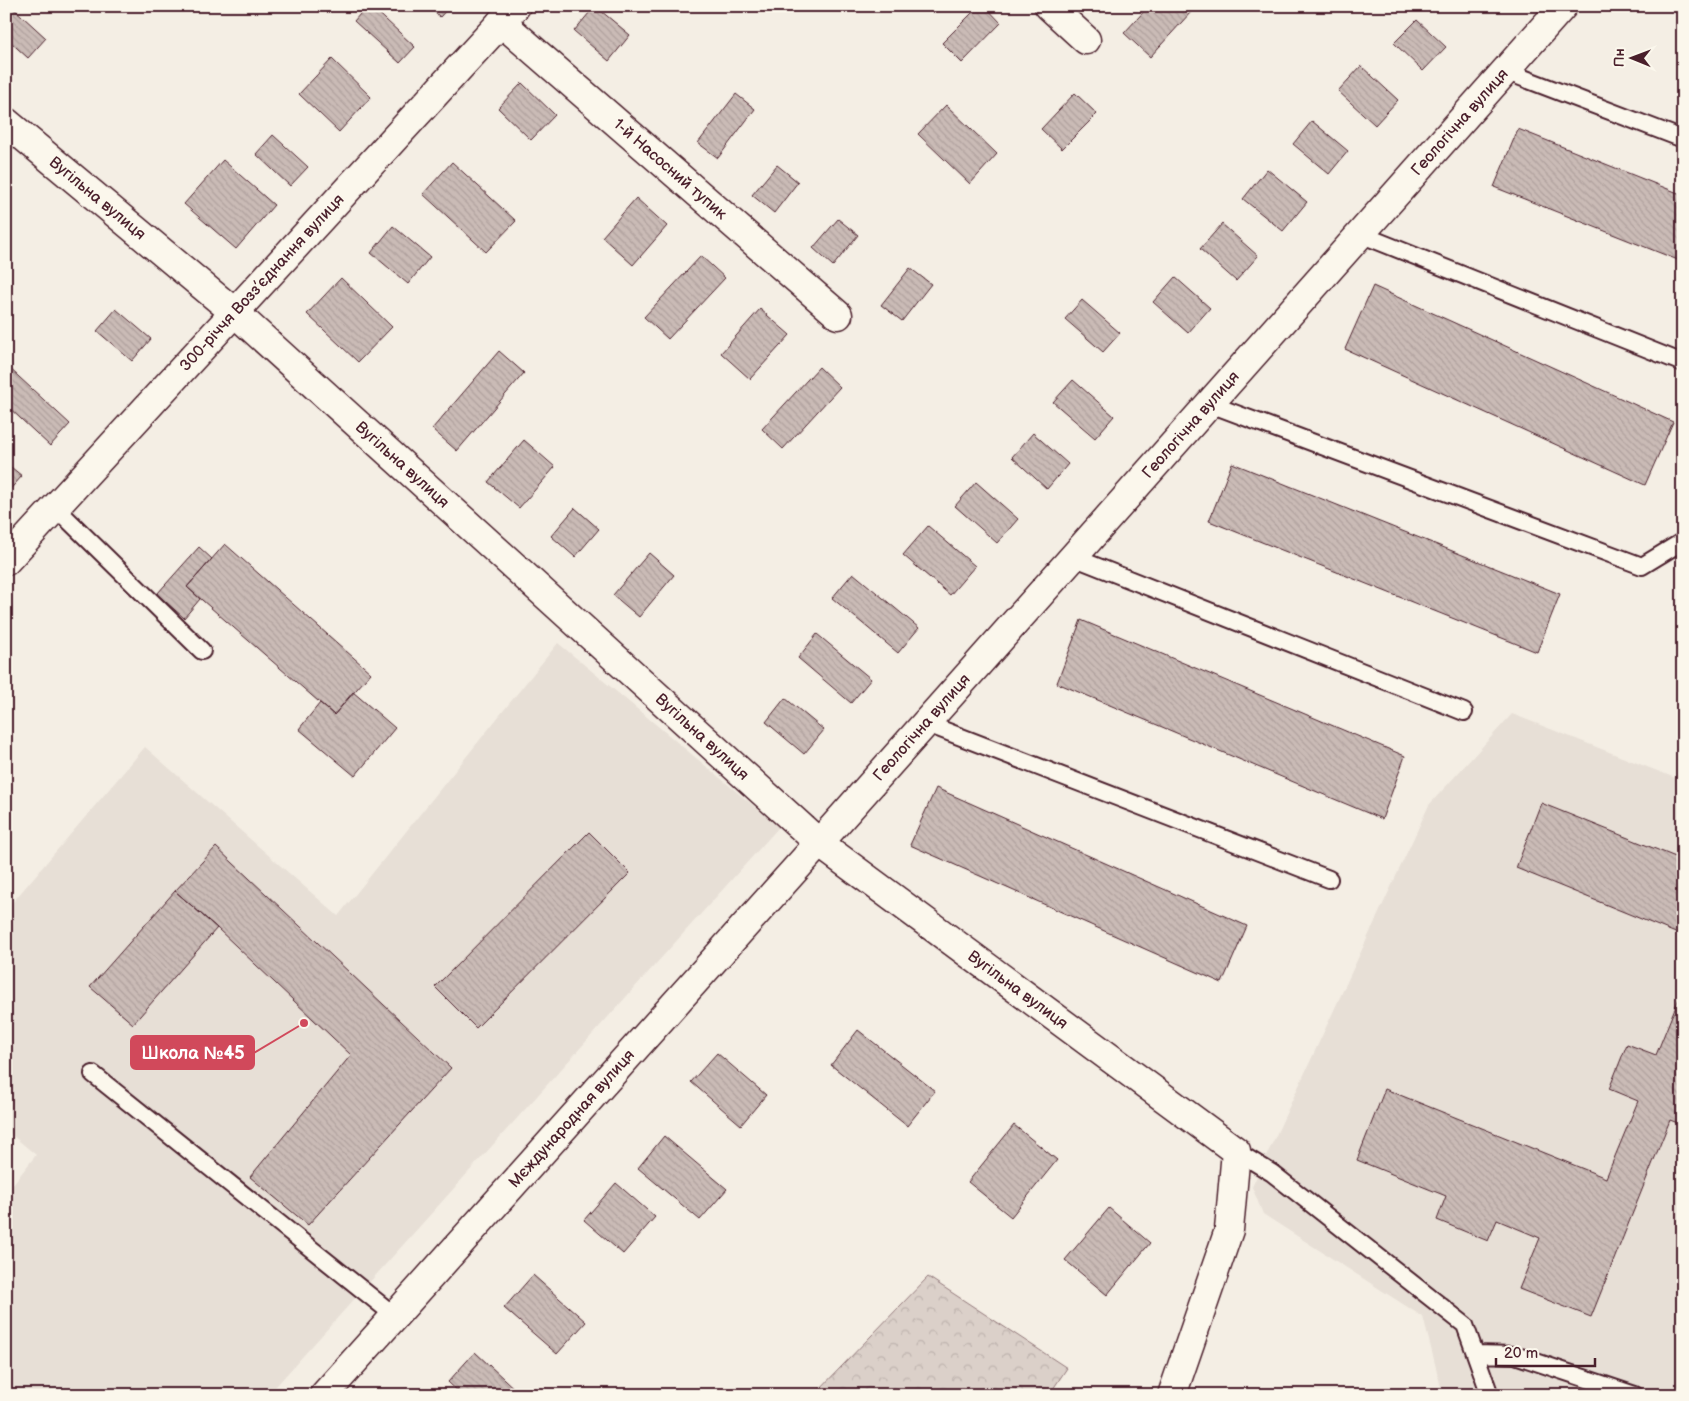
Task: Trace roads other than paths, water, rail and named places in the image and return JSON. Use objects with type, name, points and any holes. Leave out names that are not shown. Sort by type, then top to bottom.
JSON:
[{"type":"street","points":[[1049,6],[1086,40]]},
{"type":"street","name":"Геологічна вулиця","points":[[819,843],[1563,6]]},
{"type":"street","name":"300-річчя Возз’єднання вулиця","points":[[6,561],[508,14]]},
{"type":"street","name":"1-й Насосний тупик","points":[[508,14],[838,315]]},
{"type":"street","name":"Вугільна вулиця","points":[[6,122],[234,312],[819,843],[1236,1151]]},
{"type":"street","name":"Мєждународная вулиця","points":[[324,1395],[819,843]]},
{"type":"street","points":[[1172,1395],[1229,1230],[1236,1151]]},
{"type":"lane","points":[[1505,71],[1683,139]]},
{"type":"lane","points":[[1360,234],[1683,363]]},
{"type":"lane","points":[[1210,404],[1642,566],[1683,541]]},
{"type":"lane","points":[[55,507],[202,651]]},
{"type":"lane","points":[[1073,557],[1464,712]]},
{"type":"lane","points":[[925,723],[1330,879]]},
{"type":"lane","points":[[93,1074],[395,1316]]},
{"type":"lane","points":[[1236,1151],[1272,1173],[1465,1325],[1490,1395]]},
{"type":"lane","points":[[1476,1354],[1515,1355],[1634,1395]]},
{"type":"place","name":"Школа №45","points":[[304,1023]]}]
